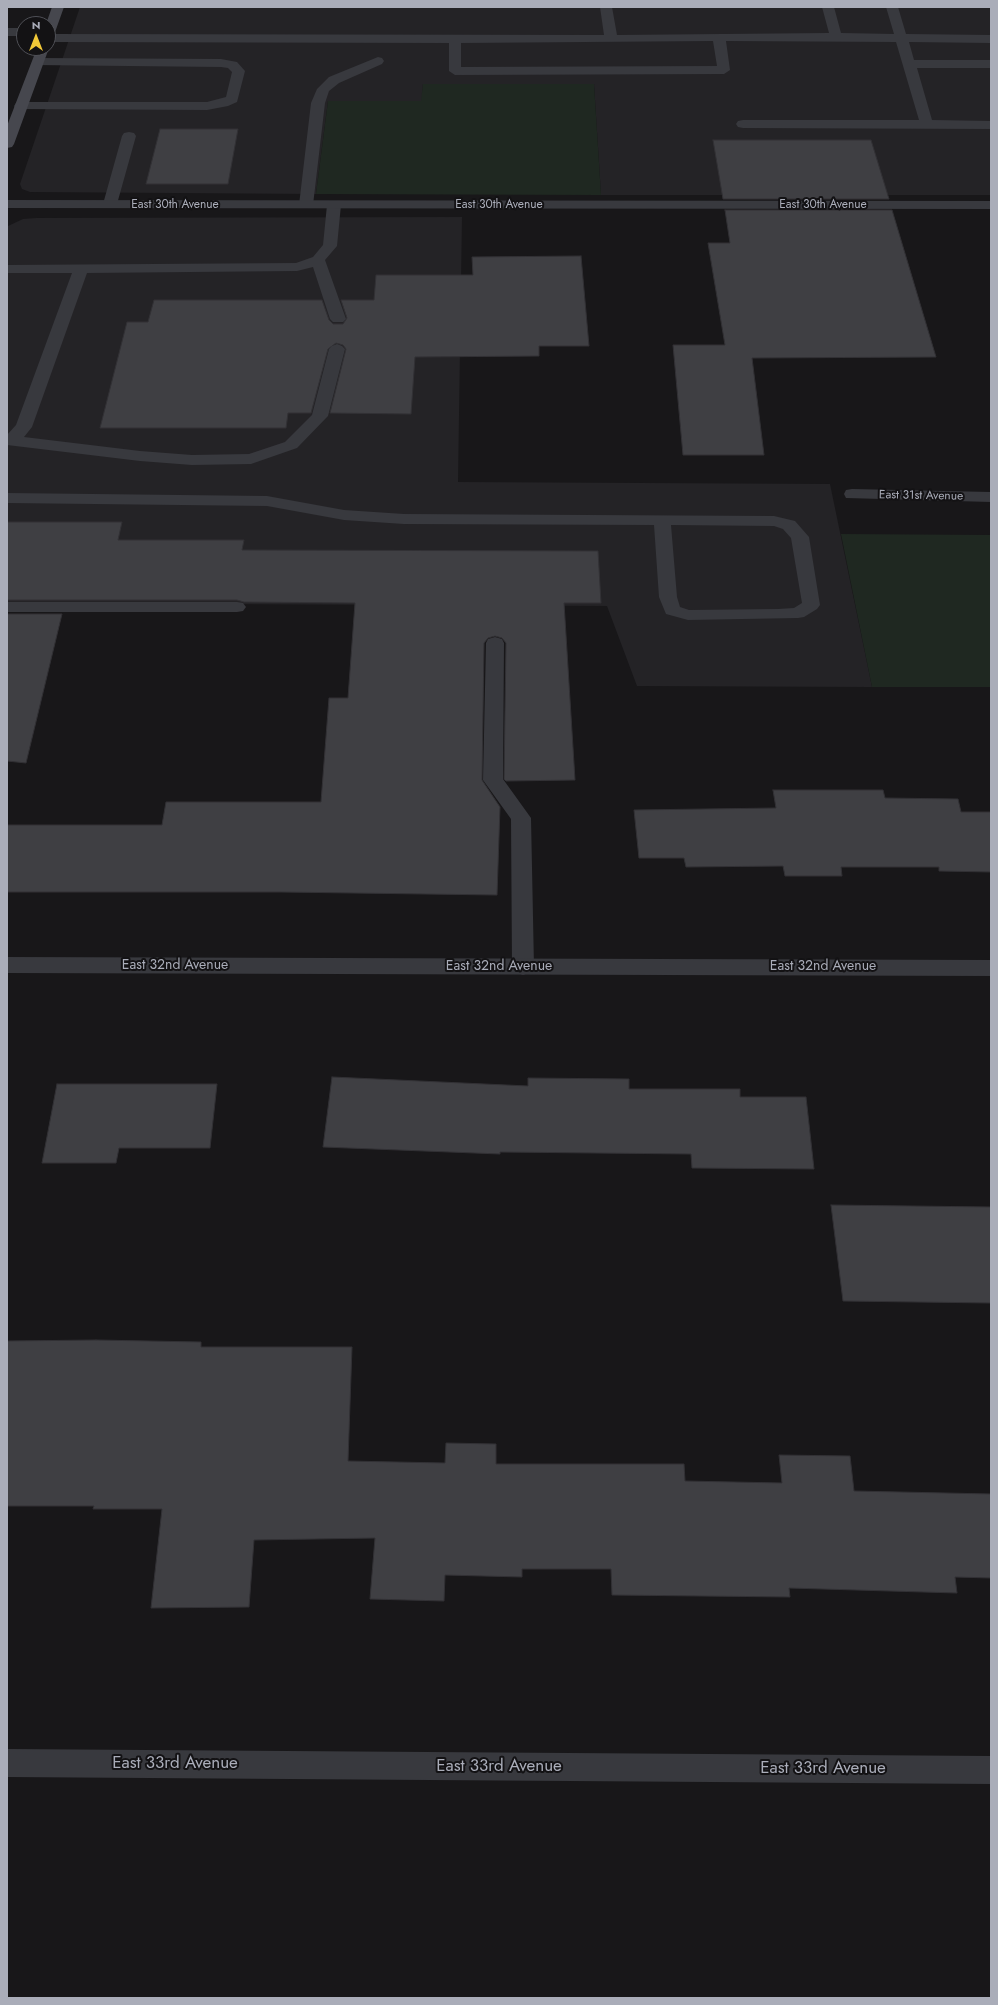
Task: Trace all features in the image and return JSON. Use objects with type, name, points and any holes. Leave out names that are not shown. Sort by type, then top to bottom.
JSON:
[{"type":"main road","points":[[7,144],[40,56]]},
{"type":"street","points":[[606,7],[611,39]]},
{"type":"street","points":[[828,7],[836,38]]},
{"type":"street","points":[[892,7],[928,124]]},
{"type":"street","points":[[56,34],[455,39],[991,39]]},
{"type":"street","points":[[455,39],[455,71],[724,70],[719,38]]},
{"type":"street","points":[[306,205],[318,103],[323,89],[334,80],[378,61]]},
{"type":"street","points":[[21,106],[207,106],[223,103],[232,99],[239,71],[232,65],[221,63],[38,62]]},
{"type":"street","points":[[910,64],[991,64]]},
{"type":"street","points":[[743,124],[991,125]]},
{"type":"street","points":[[110,204],[129,136]]},
{"type":"street","name":"East 30th Avenue","points":[[7,204],[991,205]]},
{"type":"street","points":[[7,269],[296,267],[318,260],[330,246],[334,205]]},
{"type":"street","points":[[318,260],[338,319]]},
{"type":"street","points":[[9,440],[24,427],[81,268]]},
{"type":"street","points":[[9,440],[140,456],[192,460],[251,459],[291,445],[320,416],[337,349]]},
{"type":"street","name":"East 31st Avenue","points":[[852,494],[991,497]]},
{"type":"street","points":[[7,498],[267,501],[344,515],[404,519],[662,520],[774,521],[789,525],[800,536],[811,605],[798,612],[778,614],[688,615],[672,610],[668,597],[662,520]]},
{"type":"street","points":[[7,607],[237,607]]},
{"type":"street","points":[[495,643],[493,780],[521,818],[523,967]]},
{"type":"street","name":"East 32nd Avenue","points":[[7,965],[991,968]]},
{"type":"street","name":"East 33rd Avenue","points":[[7,1763],[991,1770]]},
{"type":"shaded area","points":[[80,7],[991,7],[991,195],[601,195],[594,84],[423,84],[422,101],[328,101],[316,194],[30,192],[22,189],[20,184]]},
{"type":"shaded area","points":[[423,84],[594,84],[601,195],[316,194],[328,101],[421,101]]},
{"type":"shaded area","points":[[462,217],[458,482],[830,484],[872,687],[637,686],[607,606],[7,603],[8,226],[23,219],[36,218]]},
{"type":"shaded area","points":[[841,534],[991,535],[991,687],[872,687]]},
{"type":"building","points":[[160,129],[238,129],[228,184],[146,184]]},
{"type":"building","points":[[713,140],[871,140],[889,199],[723,199]]},
{"type":"building","points":[[725,210],[892,210],[936,357],[752,358],[764,455],[683,455],[673,345],[725,345],[708,243],[730,243]]},
{"type":"building","points":[[581,256],[589,346],[539,346],[539,356],[415,357],[411,414],[330,413],[346,349],[343,345],[336,343],[328,349],[311,413],[288,413],[286,428],[100,428],[127,322],[148,322],[154,300],[322,300],[329,320],[333,324],[343,324],[347,318],[341,300],[374,300],[376,275],[473,275],[472,257]]},
{"type":"building","points":[[7,522],[122,522],[118,540],[244,540],[242,550],[598,551],[601,603],[564,603],[575,780],[506,781],[504,779],[506,643],[502,638],[495,636],[488,638],[484,643],[482,780],[500,807],[497,895],[281,892],[7,892],[7,825],[162,825],[166,802],[321,802],[329,698],[348,698],[355,603],[244,602],[237,600],[7,600]]},
{"type":"building","points":[[7,614],[62,614],[26,763],[7,761]]},
{"type":"building","points":[[773,790],[883,790],[885,798],[958,799],[961,812],[991,812],[991,872],[939,871],[939,867],[841,867],[842,876],[785,876],[783,866],[686,867],[684,858],[639,858],[634,810],[776,808]]},
{"type":"building","points":[[332,1077],[528,1086],[528,1078],[629,1079],[629,1089],[740,1089],[740,1097],[806,1097],[814,1169],[692,1168],[691,1154],[500,1152],[500,1154],[323,1147]]},
{"type":"building","points":[[57,1084],[217,1084],[210,1148],[119,1148],[116,1163],[42,1163]]},
{"type":"building","points":[[831,1205],[991,1207],[991,1303],[843,1301]]},
{"type":"building","points":[[96,1340],[201,1342],[201,1347],[352,1347],[348,1461],[445,1463],[446,1443],[496,1444],[496,1464],[684,1464],[685,1481],[782,1483],[779,1455],[850,1456],[854,1491],[991,1494],[991,1578],[955,1577],[957,1593],[789,1588],[790,1597],[612,1595],[611,1569],[522,1569],[522,1577],[445,1575],[444,1601],[370,1599],[375,1538],[254,1540],[249,1607],[151,1608],[162,1509],[93,1509],[94,1506],[7,1506],[7,1341]]}]
